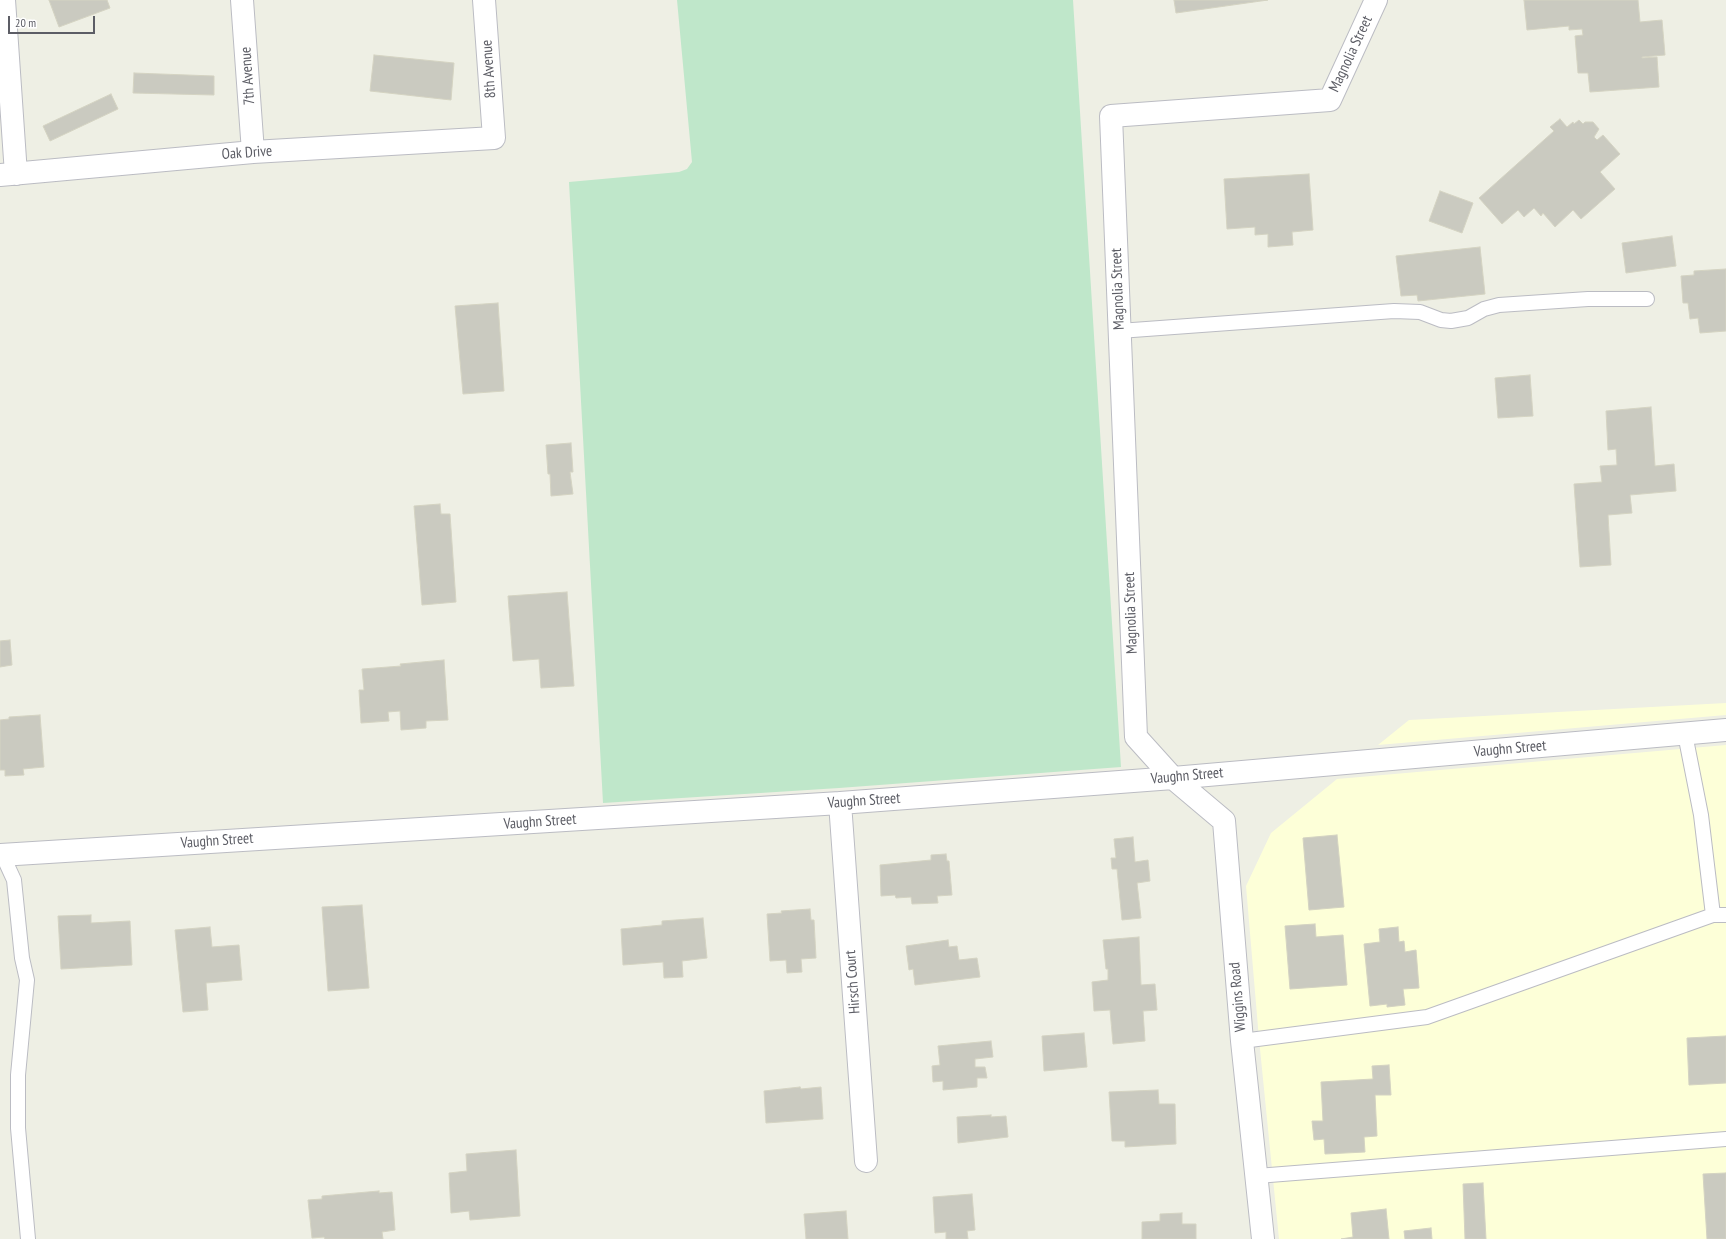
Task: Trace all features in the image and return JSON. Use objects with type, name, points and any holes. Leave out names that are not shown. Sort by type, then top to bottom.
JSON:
[{"type":"street","points":[[4,0],[8,175]]},
{"type":"street","name":"7th Avenue","points":[[242,0],[253,152]]},
{"type":"street","name":"8th Avenue","points":[[484,0],[494,138]]},
{"type":"street","name":"Magnolia Street","points":[[1173,778],[1136,737],[1111,116],[1330,100],[1376,0]]},
{"type":"street","name":"Oak Drive","points":[[8,175],[253,152],[494,138]]},
{"type":"street","name":"Vaughn Street","points":[[1,855],[840,803],[1173,778],[1726,730]]},
{"type":"street","name":"Wiggins Road","points":[[1173,778],[1224,821],[1242,1041],[1263,1239]]},
{"type":"street","name":"Hirsch Court","points":[[840,803],[866,1161]]},
{"type":"lane","points":[[1119,331],[1394,311],[1420,312],[1441,320],[1451,321],[1468,318],[1484,309],[1499,305],[1588,299],[1647,299]]},
{"type":"lane","points":[[1242,1041],[1427,1017],[1720,915],[1685,734]]},
{"type":"lane","points":[[1,855],[14,880],[22,958],[27,980],[18,1075],[18,1128],[28,1239]]},
{"type":"lane","points":[[1257,1176],[1726,1139]]},
{"type":"shaded area","points":[[677,0],[1073,0],[1121,767],[839,788],[603,803],[569,182],[679,172],[687,169],[692,162]]},
{"type":"shaded area","points":[[1726,703],[1726,715],[1378,745],[1409,720]]},
{"type":"shaded area","points":[[1726,745],[1726,1239],[1279,1239],[1259,1039],[1246,886],[1271,833],[1337,779]]},
{"type":"building","points":[[49,0],[107,0],[110,8],[59,27]]},
{"type":"building","points":[[1174,0],[1268,0],[1176,13]]},
{"type":"building","points":[[1524,0],[1638,0],[1640,22],[1662,20],[1665,55],[1642,57],[1657,57],[1659,87],[1590,92],[1588,73],[1578,73],[1575,36],[1583,35],[1582,29],[1569,30],[1569,26],[1527,30]]},
{"type":"building","points":[[374,55],[454,63],[451,100],[370,91]]},
{"type":"building","points":[[134,73],[214,76],[214,95],[133,93]]},
{"type":"building","points":[[111,94],[118,109],[50,141],[43,126]]},
{"type":"building","points":[[1560,119],[1567,127],[1573,122],[1574,124],[1579,120],[1583,124],[1585,122],[1593,122],[1599,129],[1594,137],[1597,140],[1603,135],[1620,154],[1600,172],[1615,189],[1581,219],[1573,210],[1555,227],[1543,213],[1541,216],[1534,208],[1524,217],[1518,210],[1502,224],[1479,198],[1554,131],[1550,127]]},
{"type":"building","points":[[1309,174],[1313,230],[1292,232],[1293,245],[1268,247],[1268,234],[1255,235],[1255,227],[1227,229],[1224,179]]},
{"type":"building","points":[[1440,191],[1473,203],[1462,233],[1429,221]]},
{"type":"building","points":[[1672,236],[1676,266],[1626,273],[1622,243]]},
{"type":"building","points":[[1480,247],[1485,294],[1418,301],[1417,295],[1401,296],[1396,256]]},
{"type":"building","points":[[1726,269],[1726,331],[1700,333],[1698,318],[1690,319],[1688,303],[1683,303],[1681,276],[1694,275],[1694,271]]},
{"type":"building","points":[[498,303],[504,391],[463,394],[455,306]]},
{"type":"building","points":[[1530,375],[1533,416],[1498,418],[1495,378]]},
{"type":"building","points":[[1651,407],[1655,466],[1674,464],[1676,491],[1630,495],[1632,513],[1608,515],[1611,565],[1580,567],[1574,484],[1602,482],[1600,466],[1617,465],[1616,449],[1608,450],[1606,411]]},
{"type":"building","points":[[571,443],[573,472],[570,472],[573,494],[551,496],[546,445]]},
{"type":"building","points":[[440,504],[441,514],[450,514],[456,602],[422,605],[414,506]]},
{"type":"building","points":[[567,592],[574,686],[541,688],[539,659],[513,661],[508,596]]},
{"type":"building","points":[[10,640],[12,665],[0,667],[0,641]]},
{"type":"building","points":[[444,660],[448,720],[426,721],[426,728],[401,730],[400,711],[388,712],[389,721],[361,723],[359,690],[364,690],[362,669],[401,666],[400,664]]},
{"type":"building","points":[[40,715],[44,767],[23,769],[24,775],[5,776],[5,770],[0,770],[0,720],[9,719],[9,717]]},
{"type":"building","points":[[1337,835],[1344,907],[1309,910],[1303,838]]},
{"type":"building","points":[[1133,837],[1135,862],[1148,860],[1150,881],[1137,883],[1141,918],[1122,920],[1117,869],[1112,869],[1111,858],[1116,858],[1114,839]]},
{"type":"building","points":[[946,854],[947,861],[949,861],[952,895],[937,896],[938,903],[912,904],[911,897],[896,898],[895,895],[881,896],[880,865],[931,860],[931,855]]},
{"type":"building","points":[[362,905],[369,988],[328,991],[322,907]]},
{"type":"building","points":[[810,909],[811,920],[814,920],[816,958],[801,959],[802,972],[787,973],[786,960],[770,961],[767,914],[782,913],[781,911]]},
{"type":"building","points":[[91,915],[91,923],[130,921],[132,965],[61,969],[58,916]]},
{"type":"building","points":[[703,918],[707,958],[682,961],[683,977],[664,978],[663,962],[623,965],[621,929],[662,925],[662,921]]},
{"type":"building","points":[[1315,924],[1316,937],[1343,935],[1347,985],[1290,989],[1285,926]]},
{"type":"building","points":[[210,927],[212,947],[239,945],[242,980],[206,983],[208,1010],[183,1012],[175,930]]},
{"type":"building","points":[[1398,927],[1399,942],[1404,941],[1405,952],[1416,950],[1419,988],[1403,989],[1405,1005],[1387,1007],[1387,1004],[1370,1006],[1364,944],[1380,942],[1379,929]]},
{"type":"building","points":[[1139,937],[1141,985],[1155,984],[1157,1010],[1143,1011],[1145,1041],[1113,1044],[1110,1010],[1094,1011],[1092,982],[1108,980],[1108,969],[1106,969],[1103,940]]},
{"type":"building","points":[[948,940],[949,947],[957,946],[959,960],[977,958],[980,977],[915,985],[913,969],[909,970],[906,946]]},
{"type":"building","points":[[1084,1033],[1087,1067],[1044,1071],[1042,1036]]},
{"type":"building","points":[[1726,1036],[1726,1083],[1689,1085],[1687,1038]]},
{"type":"building","points":[[991,1041],[993,1057],[975,1059],[975,1067],[985,1067],[987,1078],[977,1078],[977,1087],[943,1090],[943,1081],[933,1082],[932,1066],[940,1065],[938,1046]]},
{"type":"building","points":[[1389,1065],[1391,1095],[1375,1095],[1377,1136],[1364,1137],[1365,1152],[1325,1154],[1324,1139],[1314,1140],[1312,1121],[1323,1121],[1321,1082],[1373,1079],[1372,1066]]},
{"type":"building","points":[[800,1087],[801,1089],[821,1087],[823,1119],[766,1123],[764,1091]]},
{"type":"building","points":[[1158,1090],[1159,1104],[1175,1104],[1176,1144],[1125,1147],[1125,1141],[1112,1141],[1109,1092]]},
{"type":"building","points":[[991,1115],[991,1117],[1006,1116],[1008,1137],[958,1143],[957,1117]]},
{"type":"building","points":[[516,1150],[520,1216],[470,1220],[469,1211],[451,1213],[449,1173],[467,1171],[466,1154]]},
{"type":"building","points":[[1726,1173],[1726,1239],[1707,1239],[1703,1174]]},
{"type":"building","points":[[1483,1183],[1486,1239],[1465,1239],[1463,1184]]},
{"type":"building","points":[[379,1191],[379,1193],[392,1192],[395,1230],[382,1232],[383,1239],[312,1238],[308,1200],[322,1199],[322,1196]]},
{"type":"building","points":[[972,1194],[975,1230],[967,1231],[968,1239],[946,1239],[946,1232],[935,1233],[933,1197]]},
{"type":"building","points":[[1386,1209],[1389,1239],[1341,1239],[1353,1237],[1351,1213]]},
{"type":"building","points":[[846,1211],[848,1239],[806,1239],[804,1214]]},
{"type":"building","points":[[1182,1213],[1182,1224],[1196,1224],[1196,1239],[1142,1239],[1142,1222],[1160,1221],[1160,1214]]},
{"type":"building","points":[[1431,1228],[1432,1239],[1405,1239],[1404,1231]]}]
